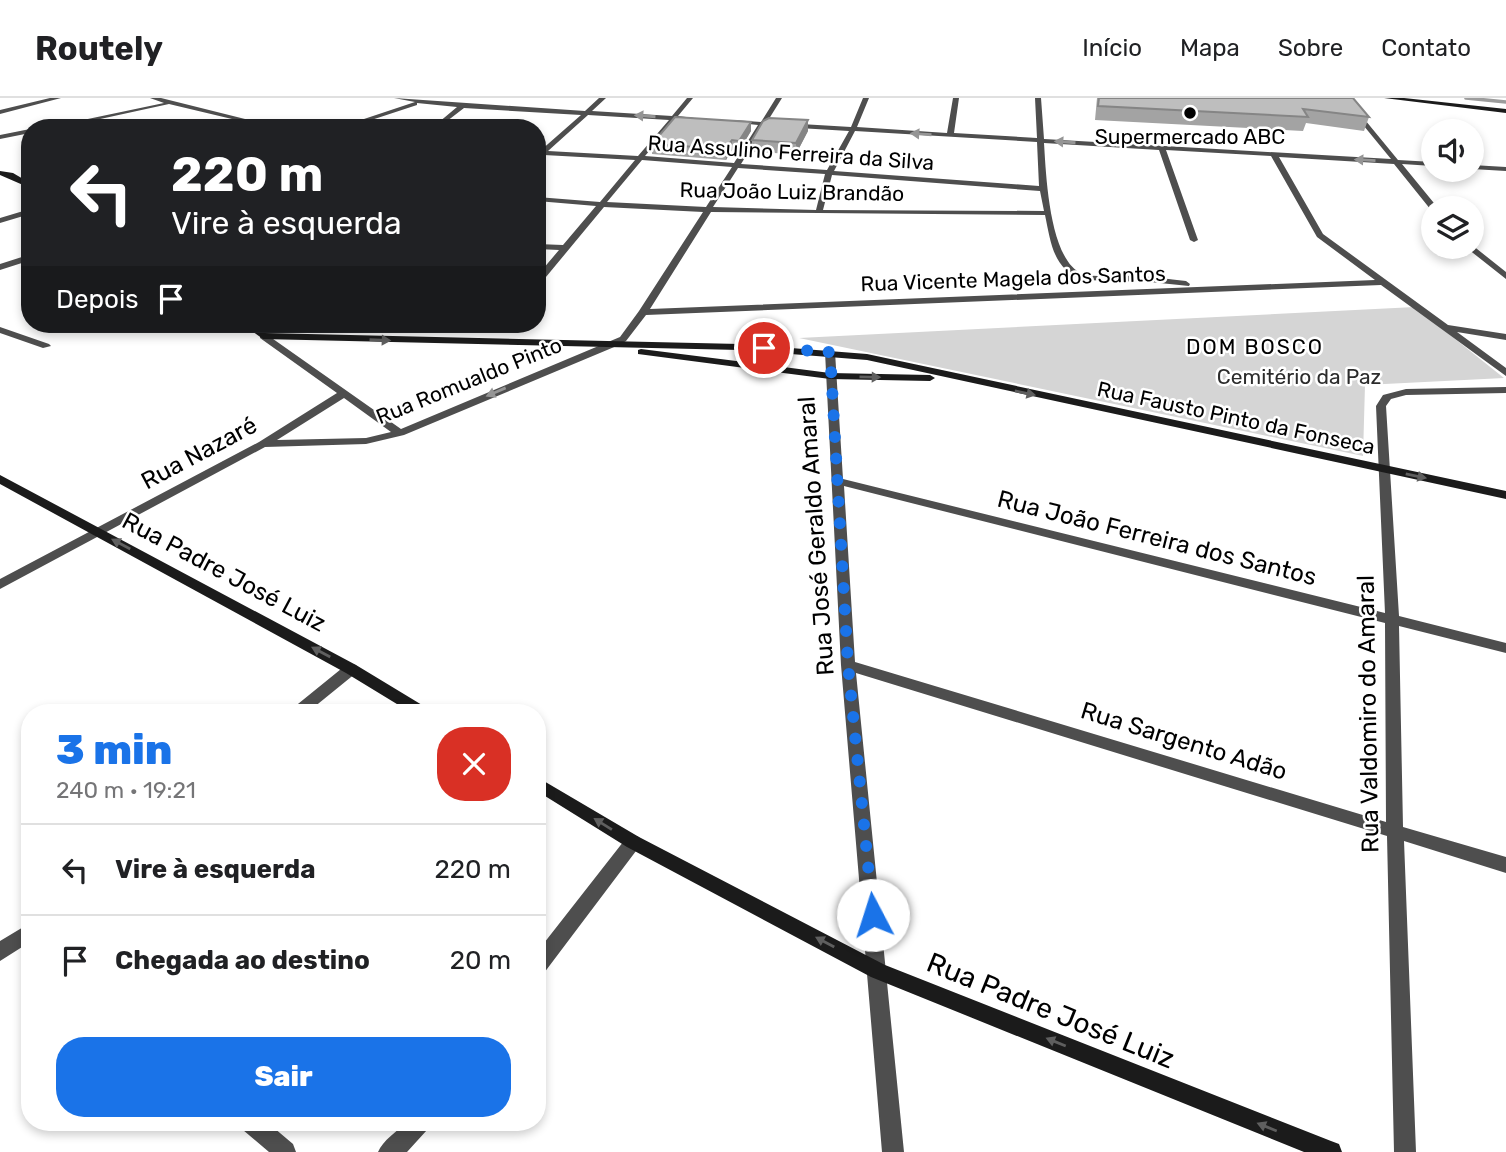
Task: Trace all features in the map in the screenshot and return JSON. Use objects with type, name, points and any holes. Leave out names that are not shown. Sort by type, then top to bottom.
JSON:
[{"type":"street","points":[[0,112],[58,98]]},
{"type":"street","points":[[153,98],[249,119]]},
{"type":"street","points":[[397,98],[418,103],[698,120]]},
{"type":"street","points":[[546,148],[603,98]]},
{"type":"street","points":[[546,272],[690,98]]},
{"type":"street","points":[[610,346],[623,338],[643,312],[779,98]]},
{"type":"street","points":[[819,211],[829,174],[866,98]]},
{"type":"street","points":[[950,136],[956,98]]},
{"type":"street","points":[[1038,98],[1038,140],[1047,213],[1057,253],[1067,268],[1076,274],[1094,278],[1168,281],[1211,289]]},
{"type":"street","points":[[1344,98],[1424,196]]},
{"type":"street","points":[[1387,98],[1506,111]]},
{"type":"street","points":[[92,119],[171,103]]},
{"type":"street","points":[[368,119],[418,103]]},
{"type":"street","points":[[446,119],[463,106]]},
{"type":"street","points":[[236,119],[242,117]]},
{"type":"street","points":[[724,121],[1421,163]]},
{"type":"street","points":[[0,137],[21,133]]},
{"type":"street","points":[[1163,148],[1194,240]]},
{"type":"street","name":"Rua Assulino Ferreira da Silva","points":[[546,155],[641,158],[1043,189]]},
{"type":"street","points":[[1274,155],[1320,235],[1506,373]]},
{"type":"street","points":[[1484,168],[1506,169]]},
{"type":"street","points":[[0,175],[10,175],[21,181]]},
{"type":"street","name":"Rua João Luiz Brandão","points":[[546,200],[707,209],[1047,213]]},
{"type":"street","points":[[0,221],[21,214]]},
{"type":"street","points":[[546,247],[566,248]]},
{"type":"street","points":[[1484,258],[1506,276]]},
{"type":"street","points":[[0,267],[21,260]]},
{"type":"street","name":"Rua Vicente Magela dos Santos","points":[[643,312],[1385,282]]},
{"type":"street","points":[[1448,328],[1506,337]]},
{"type":"street","points":[[0,330],[46,346]]},
{"type":"street","points":[[259,333],[400,433]]},
{"type":"street","name":"Rua Fausto Pinto da Fonseca","points":[[263,336],[830,352],[867,357],[1506,495]]},
{"type":"street","name":"Rua Fausto Pinto da Fonseca","points":[[610,346],[830,376],[959,378]]},
{"type":"street","name":"Rua Romualdo Pinto","points":[[263,444],[366,441],[400,433],[610,346]]},
{"type":"street","points":[[714,361],[719,347]]},
{"type":"street","name":"Rua José Geraldo Amaral","points":[[830,352],[848,665],[893,1152]]},
{"type":"street","name":"Rua Valdomiro do Amaral","points":[[1405,1152],[1395,831],[1392,620],[1382,469],[1381,406],[1387,397],[1406,391],[1506,390]]},
{"type":"street","name":"Rua Nazaré","points":[[0,585],[263,444],[343,394]]},
{"type":"street","name":"Rua Padre José Luiz","points":[[0,479],[351,669],[409,704]]},
{"type":"street","name":"Rua João Ferreira dos Santos","points":[[838,481],[1506,648]]},
{"type":"street","name":"Rua Sargento Adão","points":[[848,665],[1506,865]]},
{"type":"street","points":[[308,704],[351,669]]},
{"type":"street","name":"Rua Padre José Luiz","points":[[546,789],[633,842],[878,971],[1331,1152]]},
{"type":"street","points":[[546,955],[633,842]]},
{"type":"street","points":[[0,952],[21,937]]},
{"type":"street","points":[[261,1131],[285,1152]]},
{"type":"street","points":[[389,1152],[412,1131]]},
{"type":"green space","name":"Cemitério da Paz","points":[[1415,307],[1504,378],[1365,385],[1363,456],[799,338]]},
{"type":"building","points":[[1099,98],[1353,98],[1369,117],[1303,109],[1308,117],[1098,106]]},
{"type":"building","points":[[675,117],[751,122],[739,141],[732,140],[725,149],[652,144]]},
{"type":"building","points":[[769,118],[808,120],[796,143],[752,140],[763,121]]},
{"type":"waterway","points":[[1466,98],[1506,102]]},
{"type":"place","name":"Supermercado ABC","points":[[1190,113]]},
{"type":"district","name":"DOM BOSCO","points":[[1255,347]]},
{"type":"route","points":[[764,348],[830,352],[848,665],[873,915]]}]
